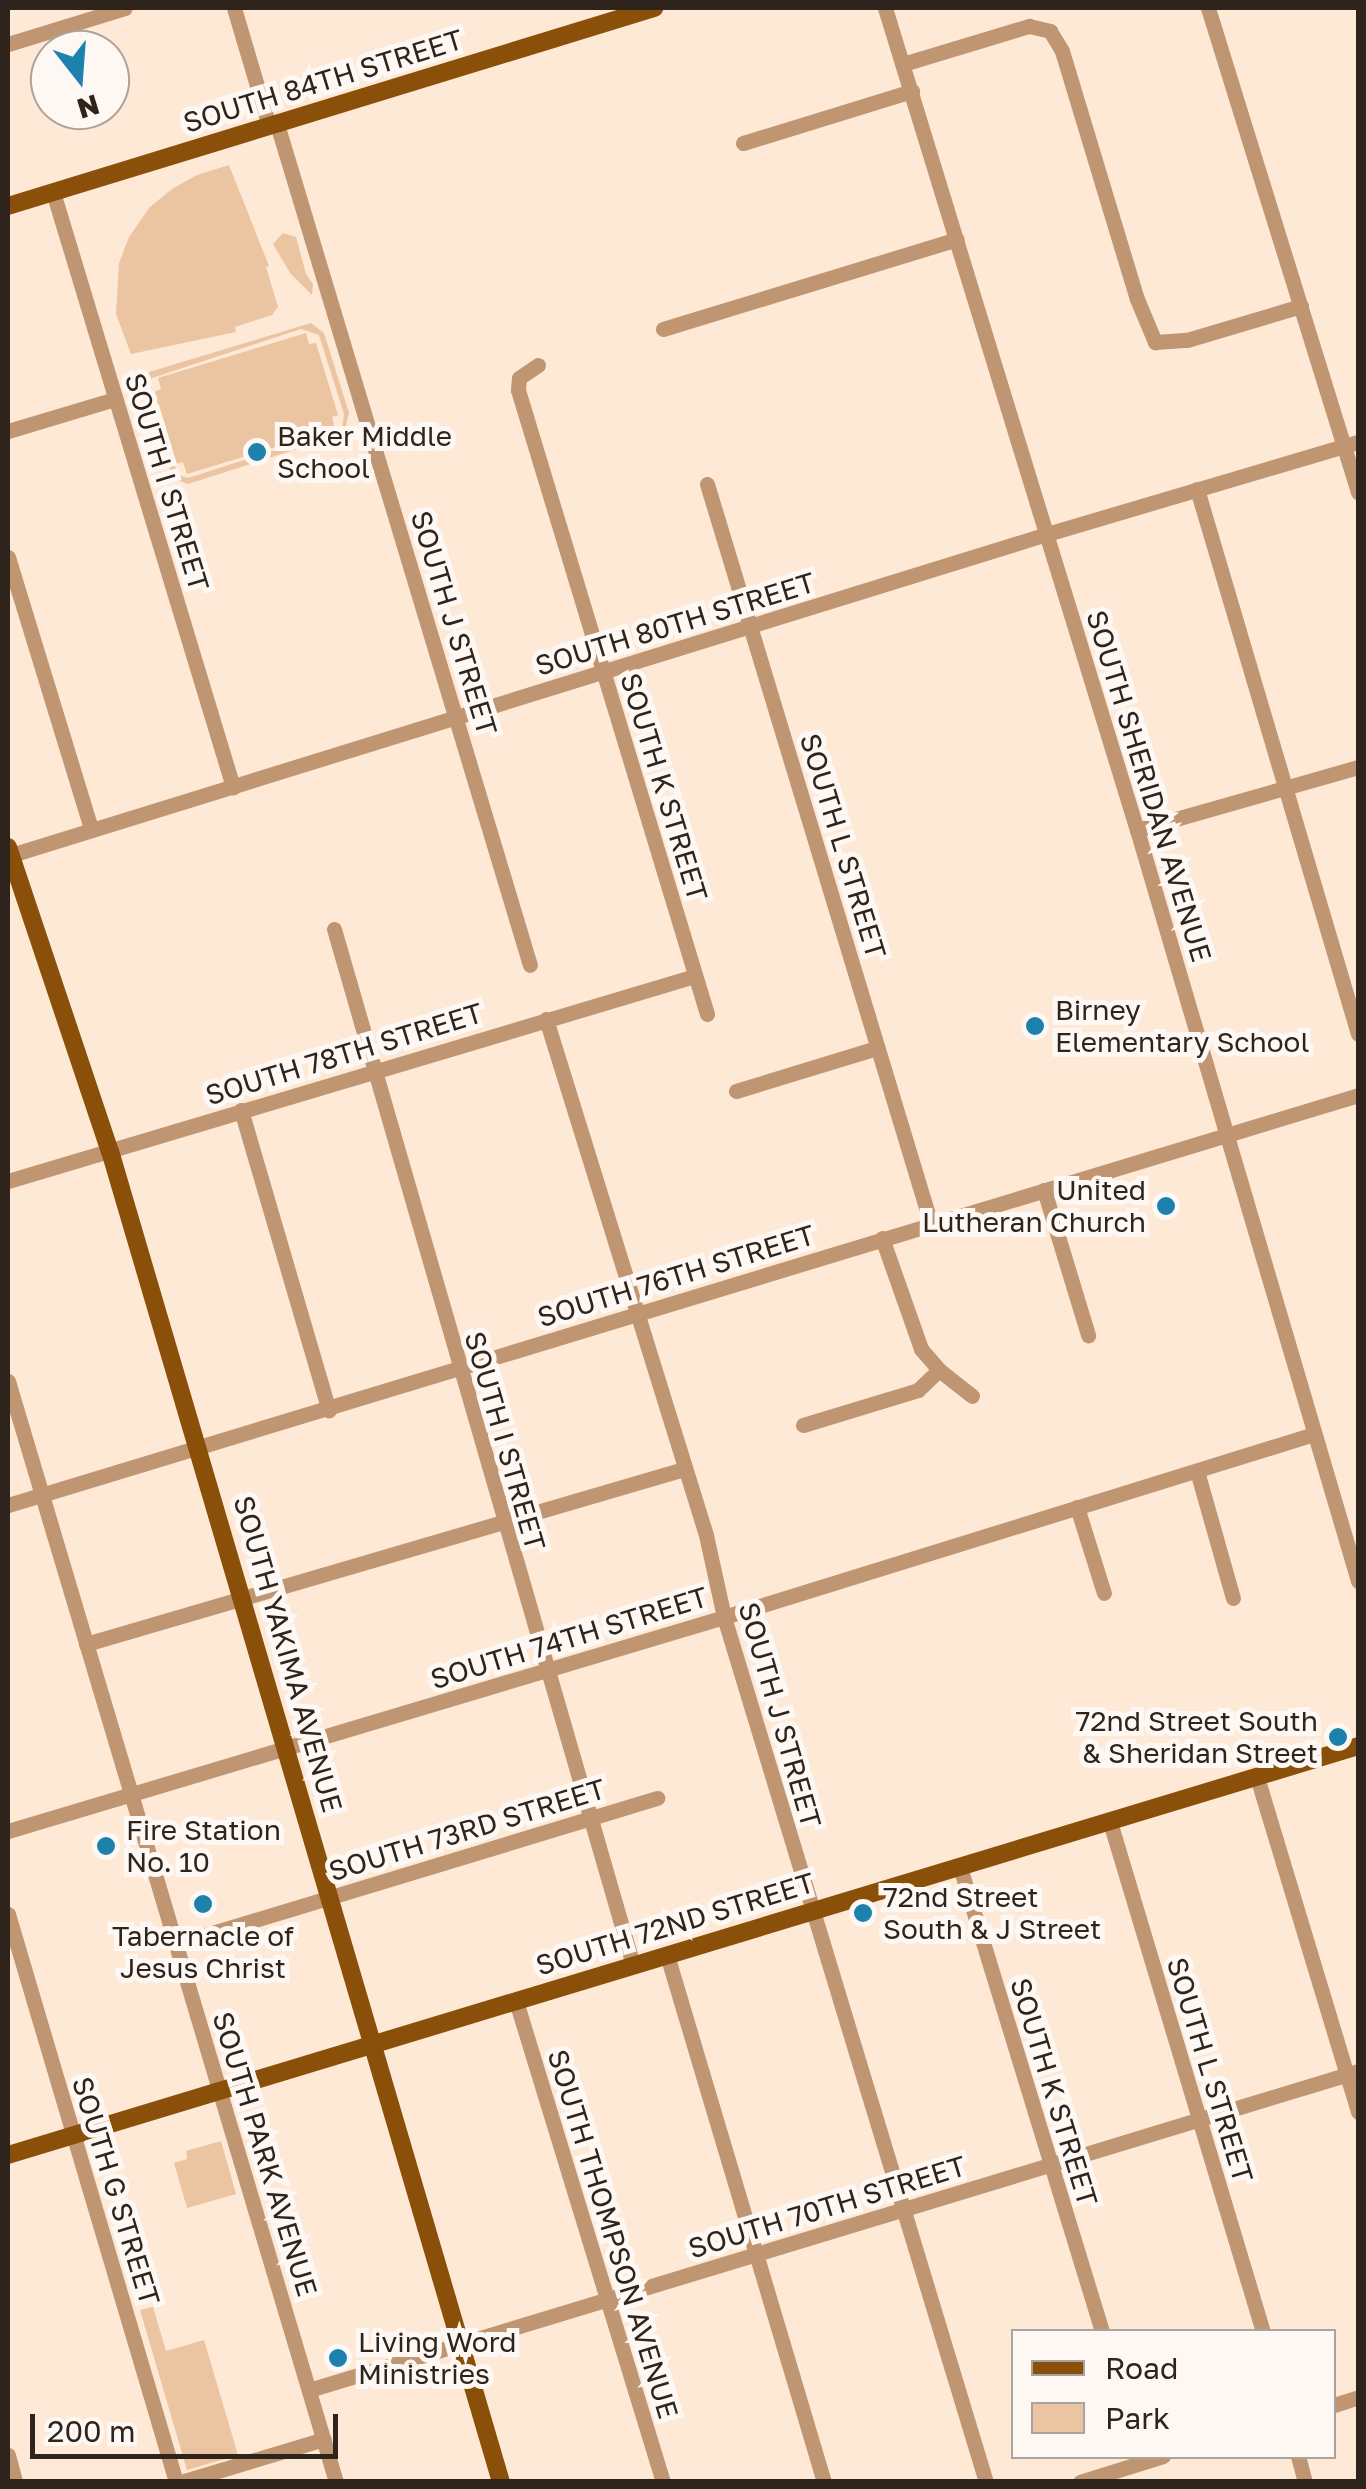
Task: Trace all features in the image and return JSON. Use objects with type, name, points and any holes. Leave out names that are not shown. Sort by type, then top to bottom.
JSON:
[{"type":"main road","name":"SOUTH 84TH STREET","points":[[8,206],[654,8]]},
{"type":"main road","name":"SOUTH YAKIMA AVENUE","points":[[8,853],[110,1151],[502,2482]]},
{"type":"main road","name":"SOUTH 72ND STREET","points":[[8,2155],[1358,1746]]},
{"type":"street","points":[[8,44],[125,8]]},
{"type":"street","name":"SOUTH J STREET","points":[[234,8],[530,965]]},
{"type":"street","name":"SOUTH SHERIDAN AVENUE","points":[[884,8],[1138,830],[1358,1581]]},
{"type":"street","points":[[1208,8],[1302,306],[1352,444],[1358,492]]},
{"type":"street","points":[[903,64],[1022,28],[1048,29],[1062,52],[1137,299],[1155,342],[1187,340],[1302,306]]},
{"type":"street","points":[[744,143],[912,91]]},
{"type":"street","name":"SOUTH I STREET","points":[[53,192],[233,787]]},
{"type":"street","points":[[663,329],[957,239]]},
{"type":"street","name":"SOUTH K STREET","points":[[538,365],[518,380],[522,402],[707,1014]]},
{"type":"street","points":[[8,431],[115,398]]},
{"type":"street","name":"SOUTH 80TH STREET","points":[[8,853],[1352,444]]},
{"type":"street","name":"SOUTH L STREET","points":[[707,484],[931,1224]]},
{"type":"street","points":[[1197,489],[1358,1034]]},
{"type":"street","points":[[8,557],[91,829]]},
{"type":"street","points":[[1138,830],[1358,768]]},
{"type":"street","name":"SOUTH I STREET","points":[[334,929],[458,1370],[633,1966]]},
{"type":"street","name":"SOUTH 78TH STREET","points":[[8,1181],[695,976]]},
{"type":"street","name":"SOUTH J STREET","points":[[546,1020],[634,1315],[706,1535],[724,1618],[986,2482]]},
{"type":"street","points":[[736,1091],[878,1048]]},
{"type":"street","name":"SOUTH 76TH STREET","points":[[8,1506],[1358,1096]]},
{"type":"street","points":[[241,1110],[329,1410]]},
{"type":"street","points":[[1044,1190],[1088,1336]]},
{"type":"street","points":[[882,1238],[908,1321],[938,1370],[972,1396]]},
{"type":"street","points":[[804,1425],[918,1390],[938,1370]]},
{"type":"street","name":"SOUTH PARK AVENUE","points":[[8,1381],[336,2482]]},
{"type":"street","name":"SOUTH 74TH STREET","points":[[8,1831],[724,1618],[1314,1434]]},
{"type":"street","points":[[86,1644],[684,1469]]},
{"type":"street","points":[[1197,1471],[1232,1598]]},
{"type":"street","points":[[1078,1507],[1104,1593]]},
{"type":"street","points":[[1258,1777],[1353,2072],[1358,2112]]},
{"type":"street","name":"SOUTH 73RD STREET","points":[[176,1944],[657,1798]]},
{"type":"street","name":"SOUTH L STREET","points":[[1110,1822],[1262,2329]]},
{"type":"street","name":"SOUTH K STREET","points":[[960,1867],[1101,2329]]},
{"type":"street","name":"SOUTH G STREET","points":[[8,1914],[179,2482]]},
{"type":"street","points":[[667,1955],[824,2482]]},
{"type":"street","name":"SOUTH THOMPSON AVENUE","points":[[516,2001],[663,2482]]},
{"type":"street","name":"SOUTH 70TH STREET","points":[[309,2390],[1353,2072]]},
{"type":"street","points":[[179,2482],[324,2439]]},
{"type":"street","points":[[8,2455],[15,2482]]},
{"type":"street","points":[[1080,2482],[1141,2460]]},
{"type":"green space","points":[[229,165],[269,266],[266,267],[278,307],[272,315],[235,327],[236,332],[131,354],[116,314],[119,263],[129,237],[150,207],[172,189],[197,175]]},
{"type":"green space","points":[[283,233],[296,237],[306,274],[313,284],[312,295],[290,273],[273,244]]},
{"type":"green space","points":[[311,323],[324,333],[349,413],[344,434],[188,484],[173,478],[143,388],[149,372]],"holes":[[[301,329],[319,335],[344,414],[342,429],[188,478],[178,475],[149,387],[152,378]]]},
{"type":"green space","points":[[306,333],[309,344],[316,343],[338,415],[332,417],[335,429],[187,474],[183,462],[176,464],[154,392],[161,389],[158,378]]},
{"type":"green space","points":[[221,2141],[236,2194],[187,2208],[174,2163],[187,2159],[186,2151]]},
{"type":"green space","points":[[153,2307],[166,2351],[204,2340],[238,2455],[187,2470],[140,2310]]},
{"type":"place","name":"Baker Middle School","points":[[257,452]]},
{"type":"place","name":"Birney Elementary School","points":[[1035,1026]]},
{"type":"place","name":"United Lutheran Church","points":[[1166,1206]]},
{"type":"place","name":"72nd Street South & Sheridan Street","points":[[1338,1737]]},
{"type":"place","name":"Fire Station No. 10","points":[[106,1846]]},
{"type":"place","name":"Tabernacle of Jesus Christ","points":[[203,1904]]},
{"type":"place","name":"72nd Street South & J Street","points":[[863,1913]]},
{"type":"place","name":"Living Word Ministries","points":[[338,2358]]}]
